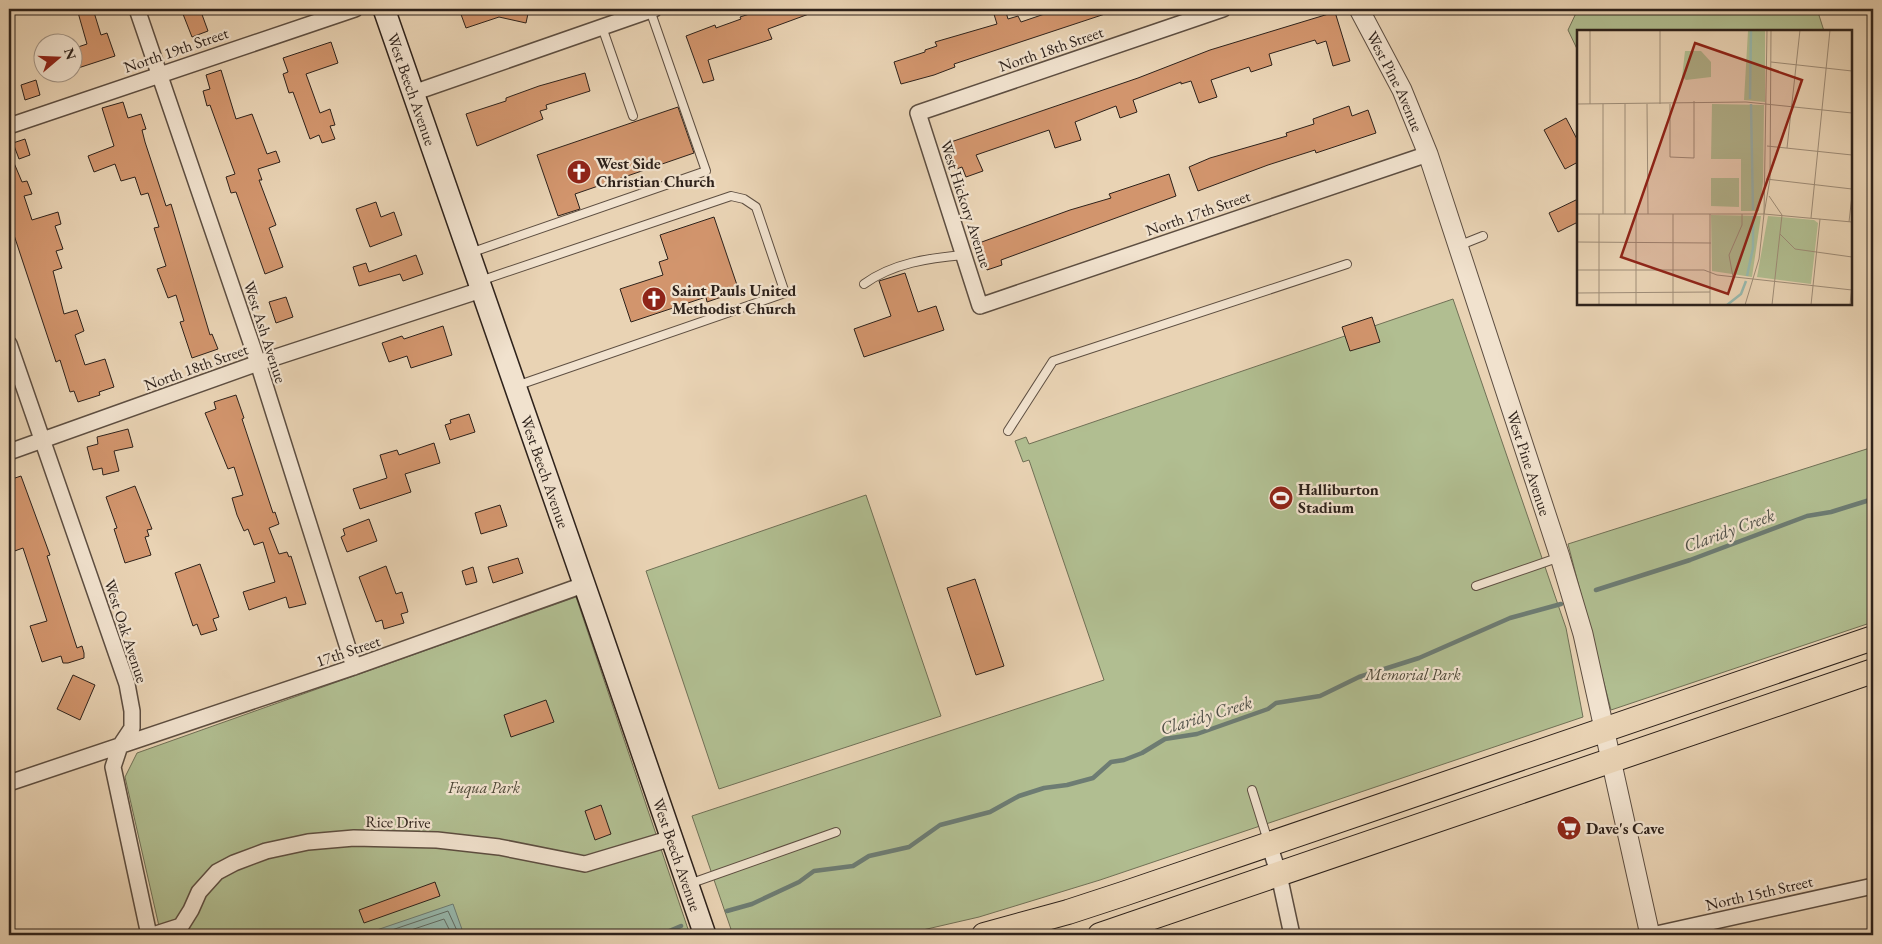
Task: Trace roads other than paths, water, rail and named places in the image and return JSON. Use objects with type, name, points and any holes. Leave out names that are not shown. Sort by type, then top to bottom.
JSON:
[{"type":"main road","name":"West Beech Avenue","points":[[384,9],[514,387],[586,584],[705,935]]},
{"type":"main road","points":[[984,935],[1008,932],[1068,912],[1873,638]]},
{"type":"main road","points":[[1100,935],[1873,671]]},
{"type":"street","name":"West Ash Avenue","points":[[137,9],[258,363],[354,667]]},
{"type":"street","name":"North 19th Street","points":[[9,126],[355,9]]},
{"type":"street","name":"North 18th Street","points":[[918,113],[1223,9]]},
{"type":"street","name":"West Pine Avenue","points":[[1359,9],[1402,90],[1428,154],[1560,557],[1583,634],[1610,761],[1651,935]]},
{"type":"street","points":[[413,93],[652,10]]},
{"type":"street","name":"West Hickory Avenue","points":[[918,113],[980,306]]},
{"type":"street","name":"North 17th Street","points":[[980,306],[1428,154]]},
{"type":"street","name":"North 18th Street","points":[[9,452],[479,286]]},
{"type":"street","name":"West Oak Avenue","points":[[9,344],[127,684],[132,711],[132,728],[120,746],[113,767],[151,935]]},
{"type":"street","name":"17th Street","points":[[120,746],[354,667],[586,584]]},
{"type":"street","points":[[9,783],[120,746]]},
{"type":"street","name":"Rice Drive","points":[[151,935],[181,926],[199,892],[217,872],[234,863],[266,851],[308,842],[354,838],[437,840],[499,847],[585,864],[672,838]]},
{"type":"street","points":[[1269,844],[1279,875],[1292,935]]},
{"type":"street","name":"North 15th Street","points":[[1651,935],[1873,886]]},
{"type":"lane","points":[[468,253],[706,171],[652,10]]},
{"type":"lane","points":[[602,27],[633,116]]},
{"type":"lane","points":[[479,286],[731,196],[744,199],[756,207],[785,293],[514,387]]},
{"type":"lane","points":[[1458,246],[1483,236]]},
{"type":"lane","points":[[864,284],[888,271],[909,263],[933,257],[964,255]]},
{"type":"lane","points":[[1008,430],[1053,360],[1347,264]]},
{"type":"lane","points":[[1476,586],[1560,557]]},
{"type":"lane","points":[[1252,790],[1269,844]]},
{"type":"lane","points":[[688,884],[836,832]]},
{"type":"water","points":[[453,904],[464,935],[362,935]]},
{"type":"waterway","name":"Claridy Creek","points":[[1596,590],[1690,560],[1807,516],[1831,512],[1873,499]]},
{"type":"waterway","name":"Claridy Creek","points":[[727,911],[752,904],[799,882],[814,871],[853,866],[869,856],[909,847],[940,825],[990,812],[1019,796],[1044,788],[1067,785],[1093,778],[1111,762],[1124,760],[1142,753],[1165,739],[1197,734],[1268,709],[1276,703],[1320,696],[1359,677],[1419,658],[1510,618],[1561,604]]},
{"type":"waterway","name":"Claridy Creek","points":[[660,935],[681,926]]},
{"type":"place","name":"West Side Christian Church","points":[[579,172]]},
{"type":"place","name":"Saint Pauls United Methodist Church","points":[[654,299]]},
{"type":"place","name":"Halliburton Stadium","points":[[1281,498]]},
{"type":"place","name":"Dave's Cave","points":[[1569,828]]},
{"type":"park label","name":"Memorial Park","points":[[1413,674]]},
{"type":"park label","name":"Fuqua Park","points":[[484,787]]}]
